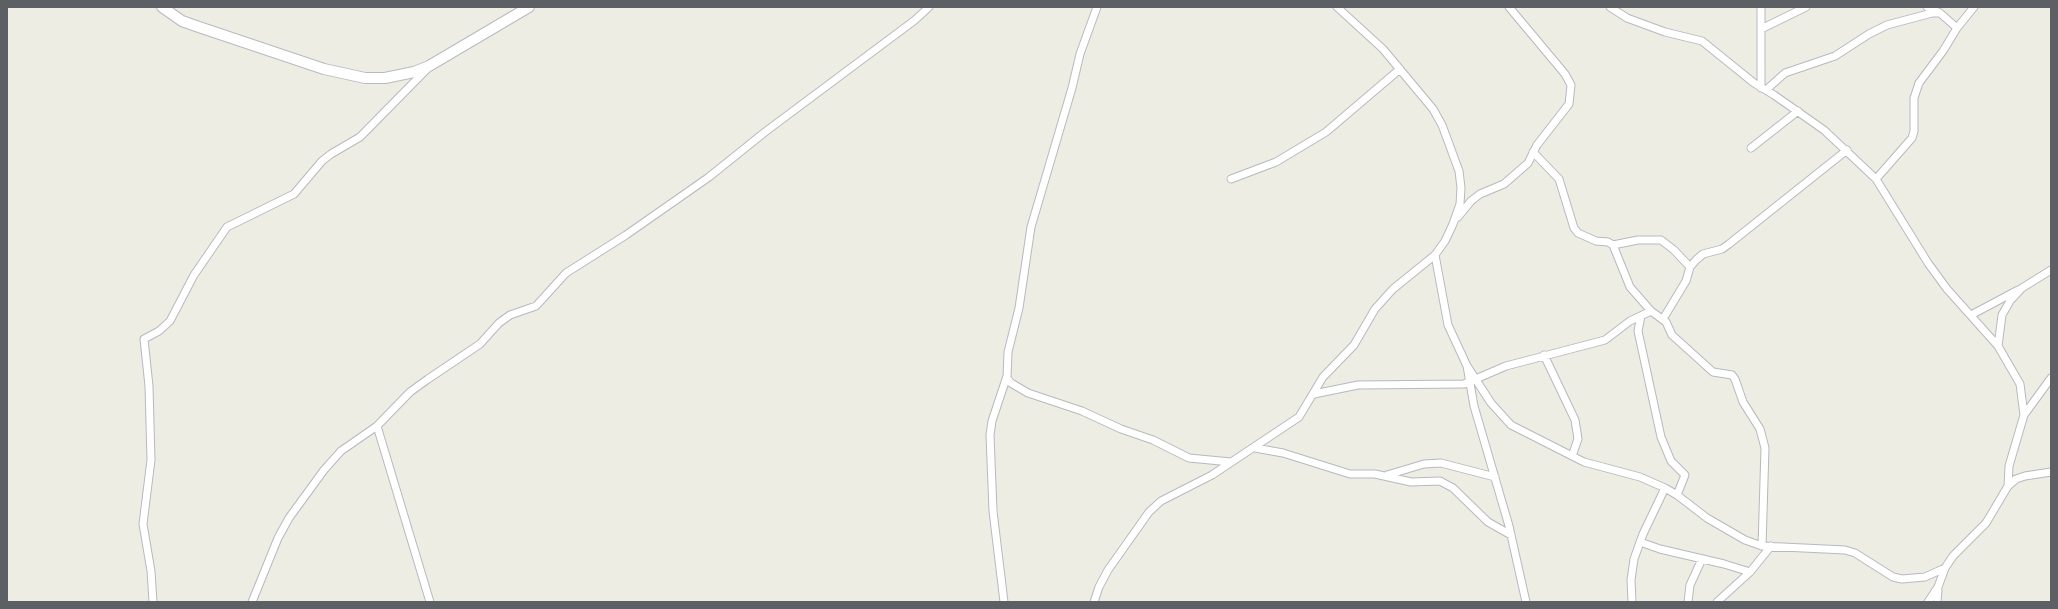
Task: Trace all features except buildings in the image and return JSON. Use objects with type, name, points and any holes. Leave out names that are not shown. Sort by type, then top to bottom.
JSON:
[{"type":"street","points":[[162,7],[182,21],[196,26],[324,69],[365,78],[385,78],[414,72],[429,66],[528,7]]},
{"type":"street","points":[[252,602],[278,538],[300,503],[334,458],[377,426],[410,392],[480,344],[499,323],[510,315],[536,306],[566,273],[626,235],[709,177],[765,132],[915,20],[929,7]]},
{"type":"street","points":[[1004,602],[993,511],[990,435],[992,420],[1007,375],[1008,352],[1019,308],[1031,227],[1072,88],[1080,54],[1097,7]]},
{"type":"street","points":[[1094,602],[1098,587],[1108,570],[1149,512],[1161,501],[1212,475],[1255,448],[1299,417],[1323,377],[1354,345],[1375,309],[1385,297],[1435,255],[1445,241],[1453,224],[1460,204],[1461,188],[1459,171],[1442,125],[1433,109],[1383,48],[1337,7]]},
{"type":"street","points":[[1453,224],[1471,201],[1484,192],[1508,182],[1528,163],[1533,152],[1545,134],[1567,108],[1570,98],[1571,85],[1560,66],[1509,7]]},
{"type":"street","points":[[1610,7],[1634,20],[1666,32],[1702,41],[1764,89],[1824,130],[1847,150],[1876,179],[1928,263],[1947,289],[1998,346],[2020,384],[2024,415]]},
{"type":"street","points":[[1761,7],[1764,89]]},
{"type":"street","points":[[1761,30],[1806,7]]},
{"type":"street","points":[[1927,7],[1940,13],[1957,28]]},
{"type":"street","points":[[1876,179],[1912,138],[1916,89],[1943,51],[1957,28],[1974,7]]},
{"type":"street","points":[[1764,89],[1785,74],[1834,56],[1879,29],[1918,17],[1940,13]]},
{"type":"street","points":[[152,602],[151,571],[143,524],[151,460],[149,386],[144,339],[159,331],[170,321],[194,275],[227,227],[294,194],[322,161],[360,137],[429,66]]},
{"type":"street","points":[[1231,179],[1276,162],[1326,132],[1400,69]]},
{"type":"street","points":[[1751,148],[1798,111]]},
{"type":"street","points":[[1663,319],[1686,281],[1690,267],[1703,254],[1722,249],[1729,244],[1847,150]]},
{"type":"street","points":[[1533,152],[1559,179],[1575,230],[1580,234],[1596,241],[1608,242],[1614,245],[1638,240],[1661,240],[1690,267]]},
{"type":"street","points":[[1614,245],[1630,287],[1651,311],[1663,319],[1672,335],[1713,372],[1725,373],[1734,377],[1743,402],[1760,429],[1765,457],[1762,546]]},
{"type":"street","points":[[1435,255],[1448,325],[1467,366],[1472,381],[1474,406],[1511,535],[1526,602]]},
{"type":"street","points":[[1971,315],[2022,288],[2051,270]]},
{"type":"street","points":[[1998,346],[2002,315],[2010,301],[2022,288]]},
{"type":"street","points":[[1314,394],[1358,385],[1459,385],[1506,366],[1605,340],[1611,337],[1625,324],[1651,311]]},
{"type":"street","points":[[1641,316],[1638,331],[1661,437],[1673,464],[1682,470],[1685,475],[1677,495]]},
{"type":"street","points":[[1544,355],[1575,420],[1578,439],[1572,456]]},
{"type":"street","points":[[1007,375],[1011,384],[1028,393],[1082,411],[1121,429],[1153,440],[1189,458],[1231,462]]},
{"type":"street","points":[[2008,486],[2009,466],[2024,415],[2051,378]]},
{"type":"street","points":[[1472,381],[1510,425],[1584,462],[1640,477],[1665,488],[1717,524],[1745,540],[1762,546],[1845,550],[1855,553],[1892,577],[1902,579],[1925,577],[1945,568]]},
{"type":"street","points":[[377,426],[430,602]]},
{"type":"street","points":[[1255,448],[1282,453],[1337,472],[1381,475],[1411,482],[1432,480],[1446,483],[1488,522],[1511,535]]},
{"type":"street","points":[[1381,475],[1424,464],[1441,463],[1495,477]]},
{"type":"street","points":[[1928,602],[1938,587],[1945,568],[1953,556],[1986,523],[2008,486],[2016,479],[2025,476],[2051,472]]},
{"type":"street","points":[[1632,602],[1632,571],[1640,542],[1665,488]]},
{"type":"street","points":[[1640,542],[1660,549],[1750,572]]},
{"type":"street","points":[[1717,602],[1750,572],[1771,546]]},
{"type":"street","points":[[1688,602],[1690,585],[1702,559]]},
{"type":"street","points":[[1937,602],[1938,587]]}]
